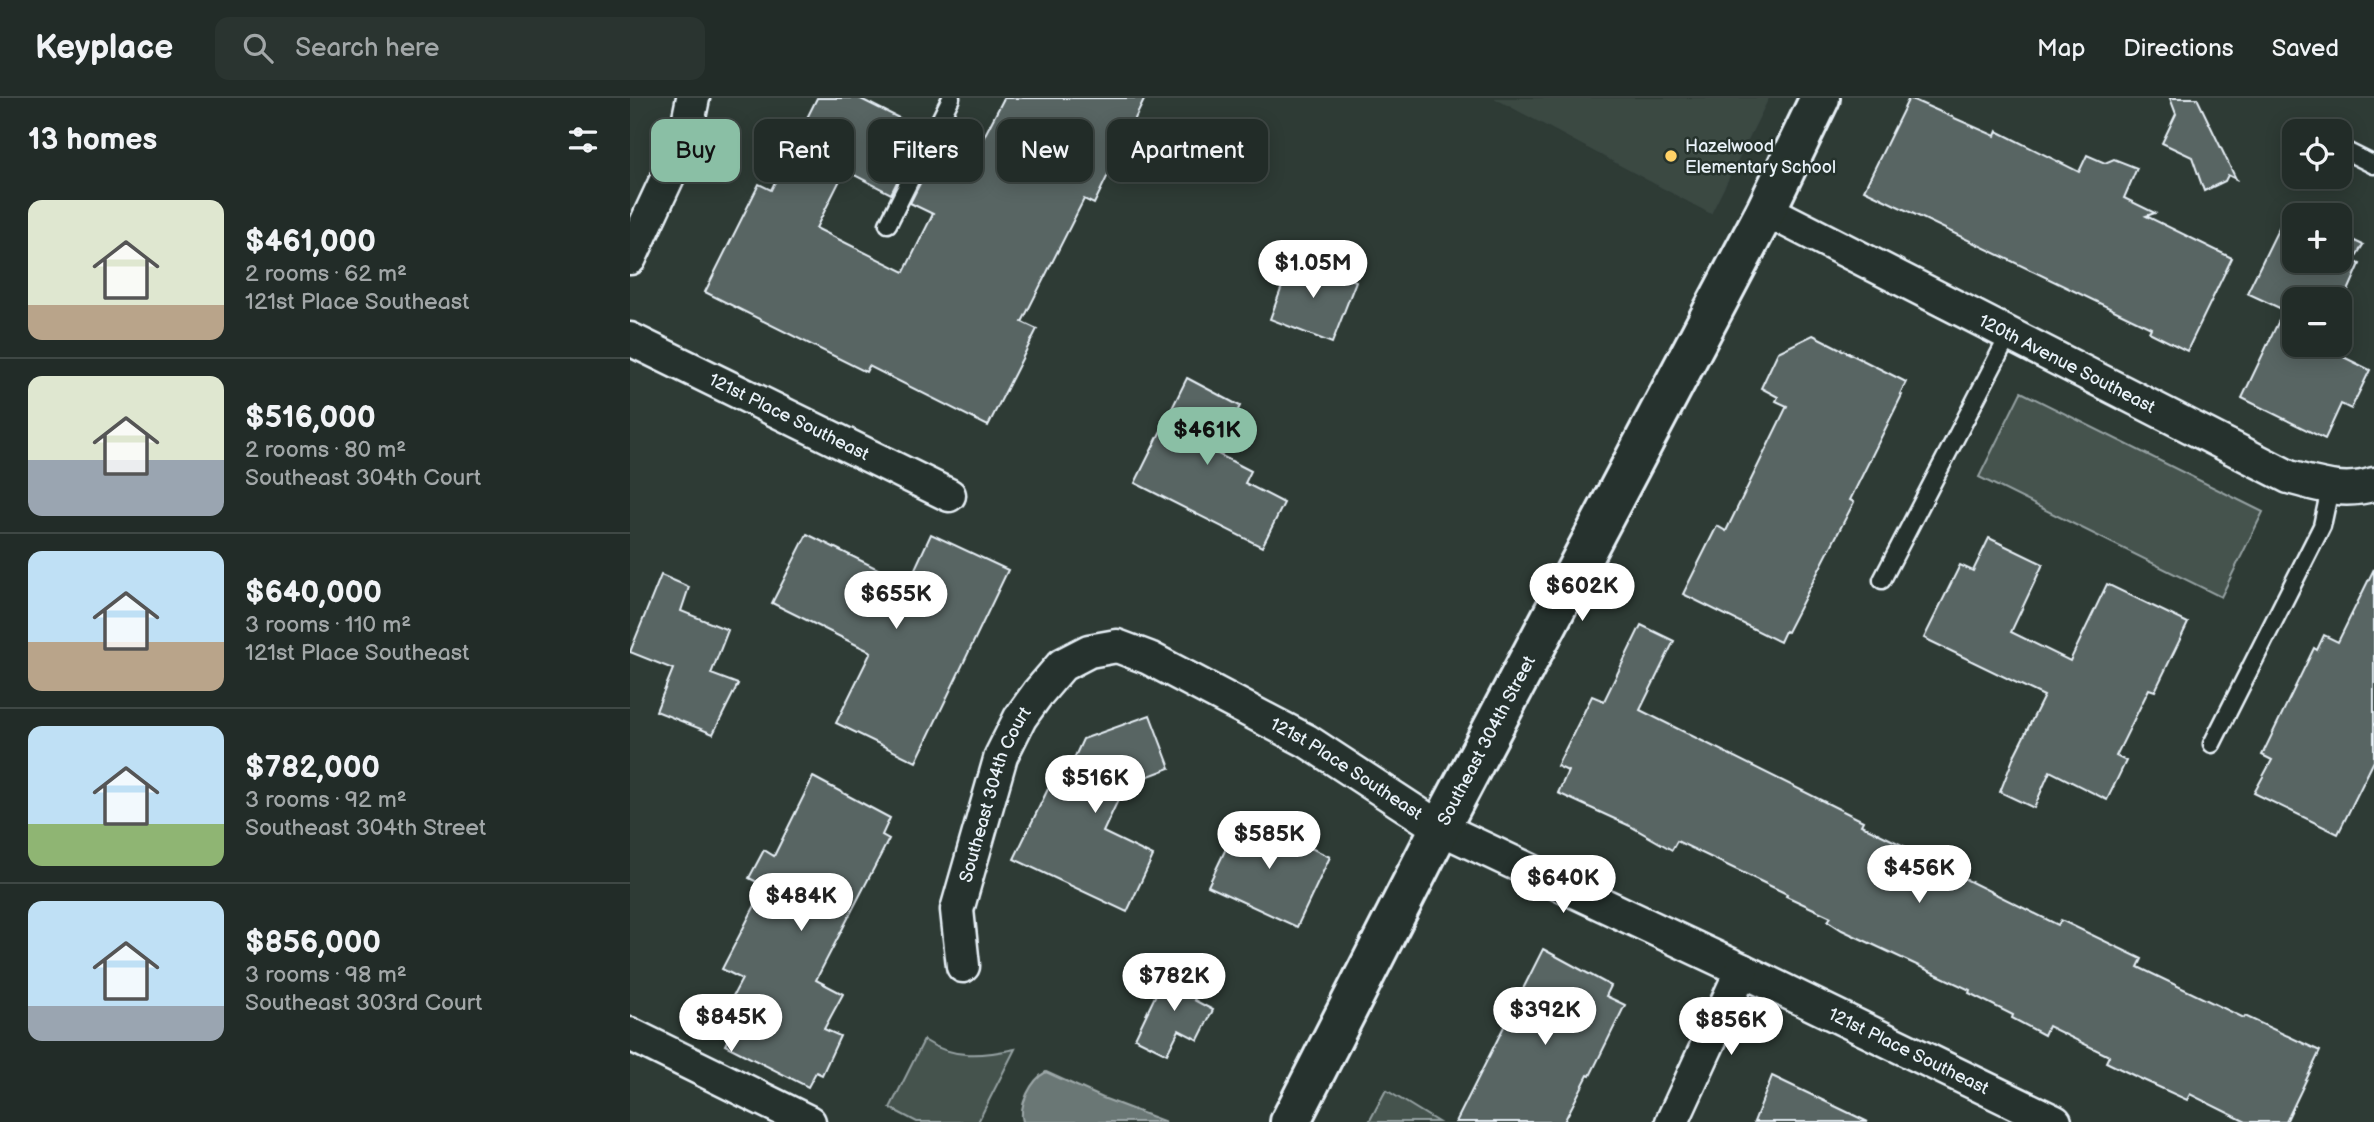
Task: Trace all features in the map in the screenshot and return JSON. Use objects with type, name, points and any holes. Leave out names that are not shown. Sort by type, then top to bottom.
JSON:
[{"type":"street","points":[[630,258],[684,142],[693,98]]},
{"type":"street","name":"Southeast 304th Street","points":[[1290,1122],[1440,828],[1766,211],[1820,98]]},
{"type":"street","name":"120th Avenue Southeast","points":[[1766,211],[2289,477],[2330,489],[2364,488],[2374,484]]},
{"type":"street","name":"121st Place Southeast","points":[[630,338],[949,495]]},
{"type":"street","name":"121st Place Southeast","points":[[1089,651],[1117,646],[1149,658],[1307,741],[1440,828],[1742,970],[2054,1122]]},
{"type":"street","name":"Southeast 304th Court","points":[[962,966],[957,911],[1002,756],[1020,718],[1038,693],[1062,665],[1089,651]]},
{"type":"street","points":[[1672,1122],[1742,970]]},
{"type":"street","points":[[630,1034],[809,1122]]},
{"type":"lane","points":[[888,224],[951,98]]},
{"type":"lane","points":[[2352,154],[2374,165]]},
{"type":"lane","points":[[1882,580],[2009,335]]},
{"type":"lane","points":[[2212,744],[2322,526],[2330,489]]},
{"type":"shaded area","name":"Hazelwood Elementary School","points":[[1494,98],[1769,98],[1711,214]]},
{"type":"shaded area","points":[[2021,392],[2263,512],[2221,597],[1979,477]]},
{"type":"shaded area","points":[[924,1040],[957,1053],[991,1053],[1015,1049],[978,1122],[917,1122],[890,1108]]},
{"type":"shaded area","points":[[1046,1072],[1166,1122],[1023,1122],[1022,1109],[1027,1094],[1035,1081]]},
{"type":"shaded area","points":[[1386,1090],[1438,1122],[1369,1122]]},
{"type":"building","points":[[817,98],[859,98],[901,119],[868,119],[868,182],[854,175],[854,119],[806,119]]},
{"type":"building","points":[[1004,98],[1145,98],[1135,119],[1107,119],[1107,177],[1094,204],[1084,199],[1022,322],[1037,329],[988,426],[869,366],[866,372],[705,292],[759,184],[771,190],[775,182],[839,182],[816,228],[904,272],[933,214],[910,203],[921,182],[983,182],[983,139]]},
{"type":"building","points":[[1909,98],[1995,136],[1997,131],[2079,172],[2087,155],[2105,163],[2114,159],[2137,168],[2124,198],[2155,213],[2146,216],[2232,258],[2187,351],[2149,332],[2151,328],[1864,190]]},
{"type":"building","points":[[2170,98],[2197,98],[2236,179],[2228,175],[2225,181],[2204,191],[2192,157],[2162,143],[2176,114]]},
{"type":"building","points":[[868,182],[897,182],[891,194]]},
{"type":"building","points":[[2282,221],[2282,273],[2352,273],[2352,240],[2363,245],[2353,261],[2360,264],[2350,287],[2282,287],[2282,309],[2247,293]]},
{"type":"building","points":[[1293,257],[1356,281],[1332,343],[1270,319]]},
{"type":"building","points":[[2282,314],[2282,357],[2343,357],[2370,370],[2351,409],[2341,404],[2325,439],[2242,398]]},
{"type":"building","points":[[1813,335],[1906,382],[1850,500],[1854,502],[1780,642],[1683,594],[1717,526],[1726,531],[1787,406],[1776,401],[1778,397],[1761,388],[1778,352]]},
{"type":"building","points":[[1187,378],[1240,406],[1216,453],[1251,471],[1245,483],[1284,503],[1262,547],[1135,483]]},
{"type":"building","points":[[807,534],[908,584],[931,534],[1008,570],[916,762],[836,723],[871,652],[772,603]]},
{"type":"building","points":[[1989,538],[2043,564],[2011,632],[2070,661],[2107,584],[2188,623],[2155,691],[2149,689],[2116,756],[2126,761],[2107,800],[2050,771],[2034,808],[2000,792],[2015,754],[2044,696],[1924,638],[1960,565],[1973,571]]},
{"type":"building","points":[[2374,569],[2374,761],[2338,834],[2254,793],[2272,760],[2262,755],[2314,648],[2317,650],[2324,635],[2338,642]]},
{"type":"building","points":[[661,575],[689,587],[681,611],[728,630],[711,674],[738,684],[713,734],[656,711],[673,669],[630,652]]},
{"type":"building","points":[[1641,625],[1674,641],[1640,710],[1863,821],[1861,825],[1955,871],[1953,873],[2058,925],[2061,920],[2142,959],[2138,967],[2320,1051],[2286,1122],[2246,1122],[2190,1094],[2187,1100],[2106,1062],[2109,1056],[2048,1026],[2044,1035],[2012,1018],[2013,1015],[1969,993],[1970,990],[1842,930],[1828,921],[1831,917],[1786,896],[1787,894],[1677,841],[1672,850],[1630,826],[1558,793],[1568,771],[1557,766],[1592,696],[1604,701]]},
{"type":"building","points":[[1150,715],[1170,768],[1125,785],[1103,832],[1153,856],[1127,912],[1014,859],[1063,758],[1072,763],[1083,739]]},
{"type":"building","points":[[813,777],[890,818],[882,835],[889,839],[816,980],[843,994],[824,1029],[840,1036],[822,1075],[816,1072],[808,1087],[725,1045],[732,1031],[718,1024],[742,979],[722,969],[765,886],[749,878],[764,850],[774,856]]},
{"type":"building","points":[[1242,815],[1330,857],[1297,927],[1208,886]]},
{"type":"building","points":[[1543,949],[1611,986],[1606,996],[1625,1005],[1590,1076],[1588,1075],[1564,1122],[1456,1122]]},
{"type":"building","points":[[1168,969],[1201,986],[1194,1000],[1213,1010],[1198,1040],[1179,1030],[1167,1054],[1135,1038]]},
{"type":"building","points":[[1772,1076],[1868,1122],[1754,1122]]},
{"type":"place","name":"Hazelwood Elementary School","points":[[1671,156]]}]
